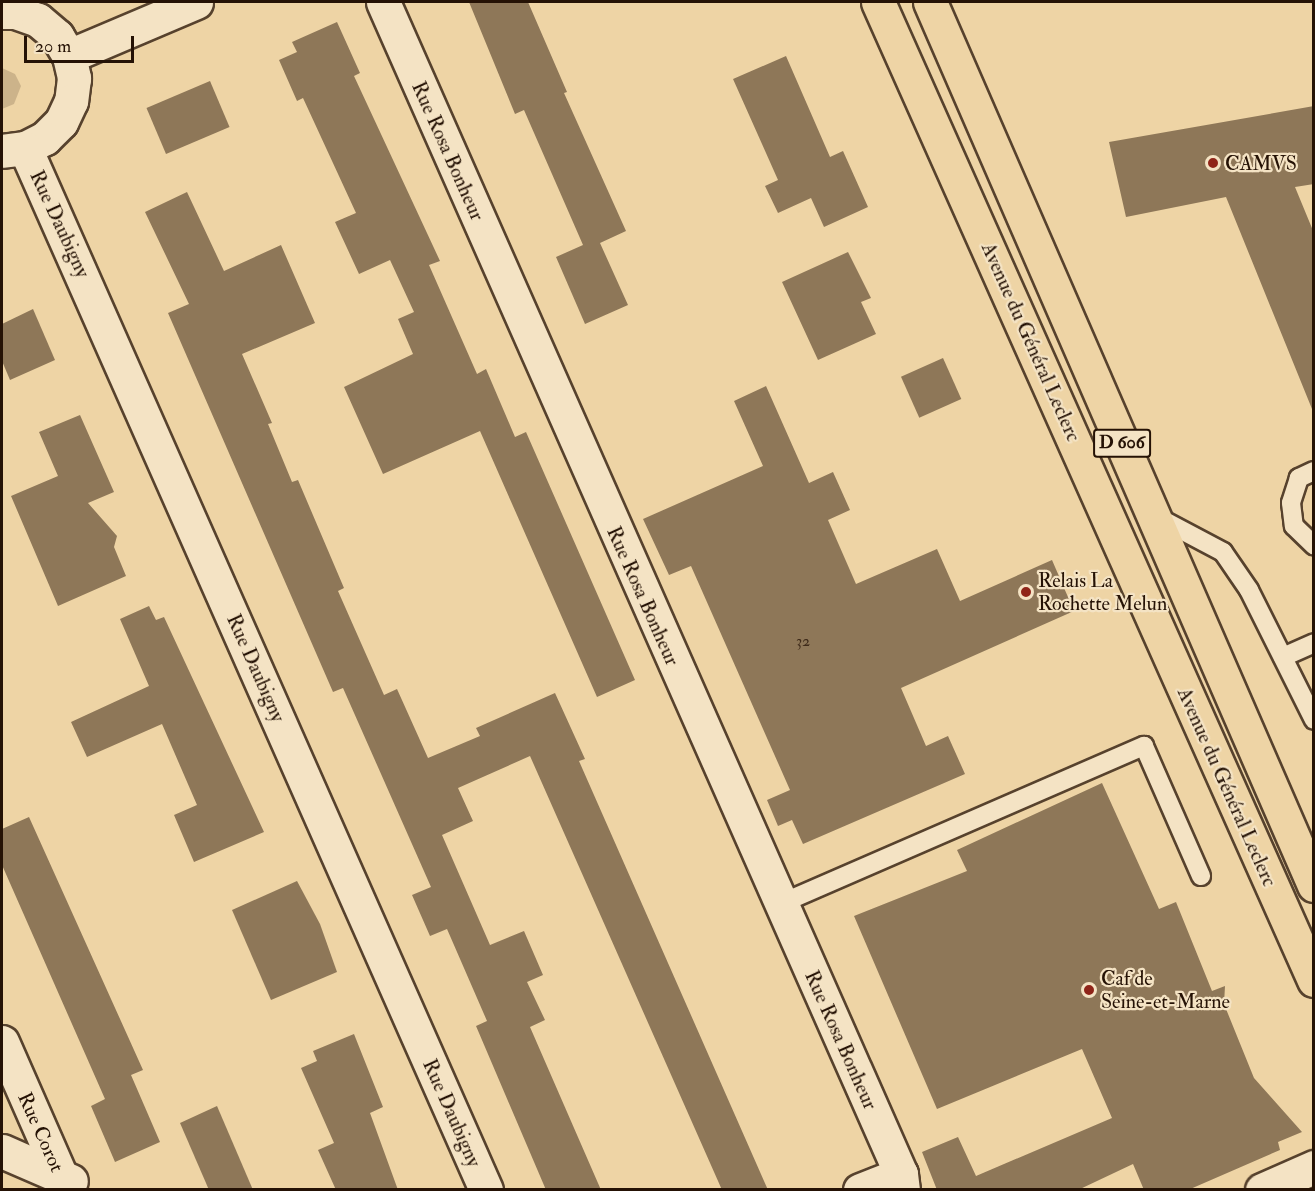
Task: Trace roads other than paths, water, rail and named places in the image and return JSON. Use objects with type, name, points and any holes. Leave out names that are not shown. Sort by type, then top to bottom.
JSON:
[{"type":"main road","name":"Avenue du Général Leclerc","points":[[878,2],[1314,980]]},
{"type":"main road","name":"Avenue du Général Leclerc","points":[[930,2],[1314,885]]},
{"type":"street","points":[[69,56],[196,2]]},
{"type":"street","name":"Rue Rosa Bonheur","points":[[383,2],[902,1182]]},
{"type":"street","points":[[2,12],[15,12],[38,20],[57,36],[69,56],[74,78],[71,101],[61,122],[45,138],[13,149]]},
{"type":"street","name":"Rue Daubigny","points":[[13,149],[486,1190]]},
{"type":"street","name":"Rue Corot","points":[[2,1042],[71,1185]]},
{"type":"street","points":[[2,1151],[71,1185]]},
{"type":"street","points":[[1262,1190],[1314,1167]]},
{"type":"street","points":[[860,1190],[902,1182]]},
{"type":"lane","points":[[1314,471],[1299,477],[1291,503],[1294,526],[1314,545]]},
{"type":"lane","points":[[1154,516],[1223,552],[1249,590],[1314,720]]},
{"type":"lane","points":[[1283,657],[1314,643]]},
{"type":"lane","points":[[780,904],[1144,746],[1201,876]]},
{"type":"place","name":"CAMVS","points":[[1213,163]]},
{"type":"place","name":"Relais La Rochette Melun","points":[[1026,592]]},
{"type":"place","name":"Caf de Seine-et-Marne","points":[[1089,990]]}]
